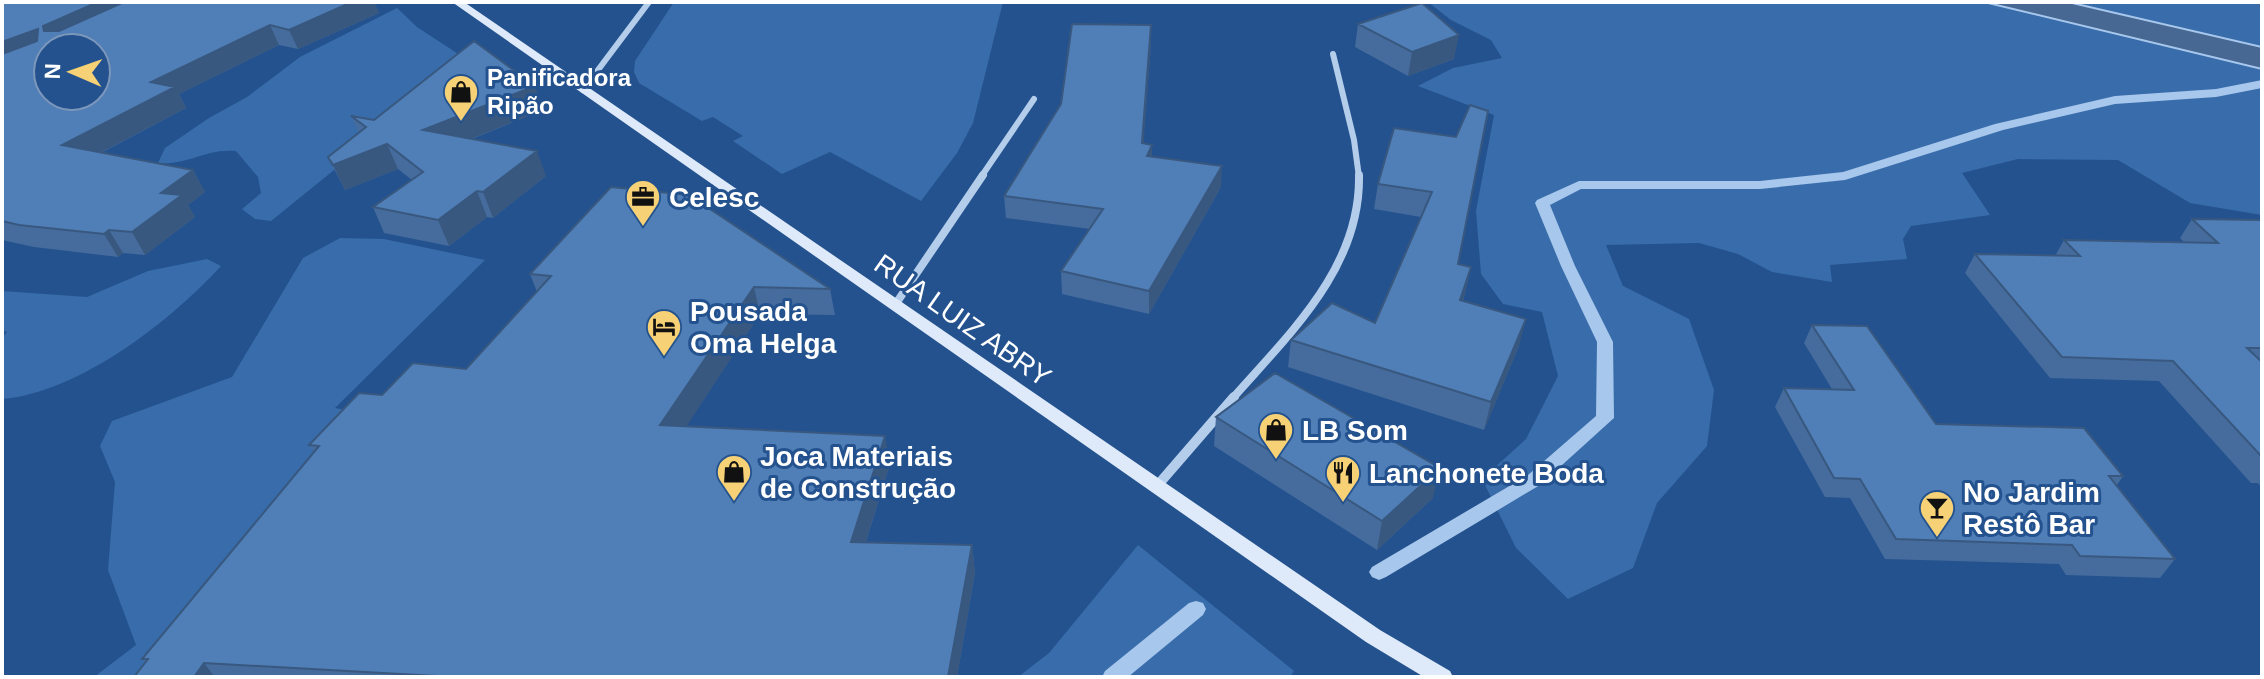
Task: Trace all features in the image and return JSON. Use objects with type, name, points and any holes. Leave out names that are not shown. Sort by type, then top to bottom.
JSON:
[{"type":"main road","name":"RUA LUIZ ABRY","points":[[457,2],[1373,636],[1442,677]]},
{"type":"street","points":[[583,90],[649,2]]},
{"type":"street","points":[[1156,486],[1309,311],[1333,275],[1351,234],[1359,194],[1357,164],[1333,54]]},
{"type":"street","points":[[895,305],[1034,99]]},
{"type":"shaded area","points":[[674,2],[1003,2],[973,123],[957,153],[921,201],[830,152],[782,174],[733,141],[743,136],[713,117],[702,121],[639,83],[634,72],[635,61]]},
{"type":"shaded area","points":[[1428,2],[1984,2],[2262,69],[2262,215],[2190,203],[2118,160],[2018,159],[1962,173],[1990,215],[1911,226],[1903,239],[1907,259],[1830,265],[1832,282],[1772,272],[1738,254],[1699,243],[1606,245],[1623,286],[1689,319],[1714,390],[1707,446],[1657,503],[1633,568],[1568,599],[1516,548],[1482,479],[1526,439],[1558,376],[1542,312],[1503,304],[1481,274],[1476,211],[1494,115],[1418,86],[1453,68],[1502,58],[1491,40],[1451,20]]},
{"type":"shaded area","points":[[1984,2],[2068,2],[2262,47],[2262,69]]},
{"type":"shaded area","points":[[2068,2],[2262,2],[2262,47]]},
{"type":"shaded area","points":[[397,8],[417,27],[469,61],[271,221],[255,219],[242,209],[261,193],[258,177],[236,151],[158,163],[165,148],[247,97],[300,57]]},
{"type":"shaded area","points":[[340,238],[384,239],[485,260],[335,408],[361,413],[163,677],[94,677],[136,645],[108,570],[115,482],[100,446],[112,421],[232,377],[303,258]]},
{"type":"shaded area","points":[[207,259],[221,266],[176,310],[121,351],[61,384],[2,399],[2,338],[7,332],[2,330],[2,291],[87,297],[148,271]]},
{"type":"shaded area","points":[[1138,545],[1294,671],[1290,677],[1018,677],[1049,653]]},
{"type":"building","points":[[2,2],[98,2],[43,26],[44,31],[59,31],[124,2],[352,2],[289,30],[270,25],[151,82],[175,87],[62,145],[193,170],[161,193],[182,195],[132,232],[109,230],[104,234],[2,221],[2,54],[32,43],[32,112],[112,112],[112,32],[38,32],[38,29],[2,42]]},
{"type":"building","points":[[1422,3],[1459,35],[1412,52],[1358,24]]},
{"type":"building","points":[[1072,24],[1151,25],[1142,143],[1152,145],[1147,156],[1222,166],[1149,291],[1061,271],[1103,209],[1004,196],[1061,104]]},
{"type":"building","points":[[474,41],[535,86],[423,130],[537,151],[483,192],[477,191],[438,220],[373,207],[423,172],[387,144],[333,165],[328,157],[366,127],[351,116],[374,120]]},
{"type":"building","points":[[1470,105],[1488,111],[1458,264],[1471,267],[1460,300],[1526,319],[1491,402],[1291,340],[1332,303],[1375,323],[1432,192],[1378,184],[1394,128],[1456,137]]},
{"type":"building","points":[[611,187],[689,195],[830,289],[754,287],[660,425],[885,436],[851,542],[972,545],[948,677],[454,677],[204,663],[194,677],[134,677],[148,659],[142,659],[319,446],[309,445],[359,393],[382,395],[413,363],[466,369],[551,276],[530,274]]},
{"type":"building","points":[[2192,219],[2262,220],[2262,348],[2247,348],[2262,362],[2262,457],[2173,361],[2062,357],[1975,254],[2080,256],[2064,240],[2218,243]]},
{"type":"building","points":[[1812,325],[1867,326],[1936,424],[2084,428],[2123,476],[2109,476],[2175,559],[2080,556],[2072,545],[1896,539],[1860,479],[1834,478],[1784,388],[1854,390]]},
{"type":"building","points":[[1275,373],[1440,468],[1382,521],[1216,417]]},
{"type":"waterway","points":[[1379,572],[1534,480],[1605,418],[1605,342],[1542,203],[1579,185],[1760,185],[1845,176],[1999,127],[2115,100],[2216,93],[2262,84]]},
{"type":"waterway","points":[[1113,677],[1196,609]]},
{"type":"place","name":"Panificadora Ripão","points":[[461,123]]},
{"type":"place","name":"Celesc","points":[[643,228]]},
{"type":"place","name":"Pousada Oma Helga","points":[[664,358]]},
{"type":"place","name":"LB Som","points":[[1276,461]]},
{"type":"place","name":"Joca Materiais de Construção","points":[[734,503]]},
{"type":"place","name":"Lanchonete Boda","points":[[1343,504]]},
{"type":"place","name":"No Jardim Restô Bar","points":[[1937,539]]}]
